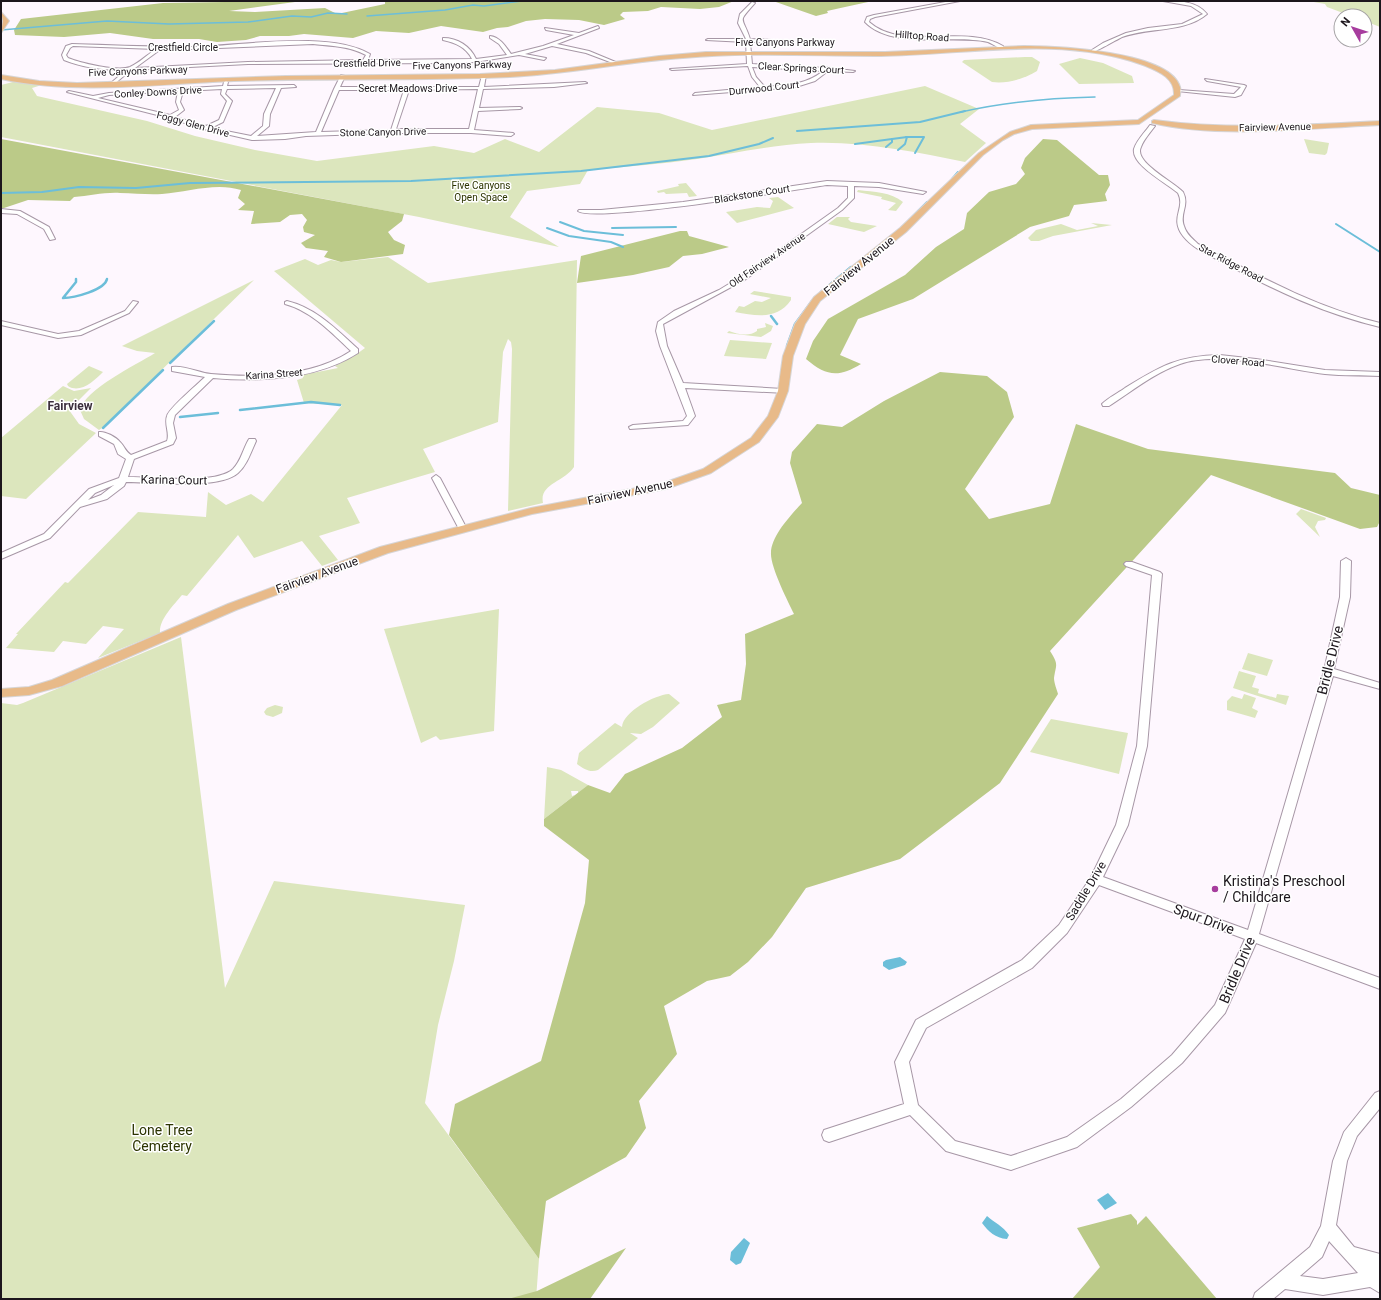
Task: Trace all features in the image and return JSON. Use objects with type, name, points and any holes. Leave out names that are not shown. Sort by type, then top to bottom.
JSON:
[{"type":"main road","points":[[1,14],[6,21],[1,31]]},
{"type":"main road","name":"Five Canyons Parkway","points":[[1,76],[58,83],[114,83],[227,79],[484,75],[552,73],[678,54],[923,52],[1044,47],[1094,52],[1131,60],[1161,71],[1177,83],[1179,91]]},
{"type":"main road","points":[[1148,123],[1174,100],[1179,91]]},
{"type":"main road","name":"Fairview Avenue","points":[[1,693],[30,691],[57,683],[232,607],[384,550],[531,511],[666,486],[707,471],[754,440],[774,417],[783,391],[788,356],[800,324],[817,299],[903,230],[990,147],[1012,133],[1031,127],[1122,123],[1254,128],[1380,123]]},
{"type":"street","name":"Hilltop Road","points":[[958,1],[879,15],[868,18],[867,22],[872,27],[883,32],[898,36],[983,40],[1001,48]]},
{"type":"street","points":[[1094,52],[1098,47],[1134,33],[1185,25],[1205,14],[1201,9],[1191,5],[1165,1]]},
{"type":"street","points":[[753,3],[742,14],[740,23],[748,41],[749,65],[752,75],[764,89]]},
{"type":"street","name":"Crestfield Drive","points":[[131,68],[174,68],[219,64],[475,61],[521,54],[553,45],[598,27]]},
{"type":"street","points":[[546,29],[580,35]]},
{"type":"street","points":[[492,37],[501,43],[510,56]]},
{"type":"street","points":[[445,39],[455,41],[467,47],[475,61]]},
{"type":"street","points":[[708,40],[789,41]]},
{"type":"street","name":"Crestfield Circle","points":[[131,68],[98,68],[82,65],[66,59],[64,55],[68,47],[72,45],[219,47],[307,43],[349,46],[364,50],[368,55],[366,62]]},
{"type":"street","points":[[553,45],[587,52],[615,63]]},
{"type":"street","points":[[114,83],[131,68],[161,47]]},
{"type":"street","points":[[521,54],[544,59]]},
{"type":"street","name":"Clear Springs Court","points":[[672,69],[749,65],[828,68],[854,71]]},
{"type":"street","name":"Durrwood Court","points":[[695,94],[796,86],[819,78],[828,68]]},
{"type":"street","points":[[471,131],[484,75]]},
{"type":"street","points":[[318,134],[342,77]]},
{"type":"street","points":[[206,128],[222,121],[230,101],[223,94],[227,79]]},
{"type":"street","points":[[1179,91],[1235,96],[1240,94],[1244,86],[1207,80]]},
{"type":"street","name":"Secret Meadows Drive","points":[[336,89],[480,88],[537,86],[585,82]]},
{"type":"street","points":[[252,138],[266,126],[267,114],[279,86]]},
{"type":"street","name":"Conley Downs Drive","points":[[92,98],[109,94],[294,86]]},
{"type":"street","points":[[393,131],[407,89]]},
{"type":"street","points":[[171,117],[182,110],[178,102],[181,91]]},
{"type":"street","name":"Foggy Glen Drive","points":[[69,92],[171,117],[206,128],[252,138],[277,138],[318,134]]},
{"type":"street","points":[[476,110],[520,108]]},
{"type":"street","name":"Star Ridge Road","points":[[1148,123],[1136,152],[1142,162],[1180,192],[1184,203],[1178,220],[1182,233],[1187,238],[1196,245],[1306,303],[1332,313],[1380,325]]},
{"type":"street","name":"Stone Canyon Drive","points":[[318,134],[393,131],[471,131],[511,134]]},
{"type":"street","name":"Blackstone Court","points":[[581,211],[601,212],[683,204],[723,199],[805,185],[851,183],[879,185],[923,192]]},
{"type":"street","name":"Old Fairview Avenue","points":[[633,427],[685,423],[691,416],[665,350],[659,330],[660,323],[674,312],[726,288],[748,275],[836,212],[851,198],[851,183]]},
{"type":"street","points":[[1,211],[18,212],[47,228],[52,239]]},
{"type":"street","points":[[1,323],[58,336],[81,333],[127,312],[135,302]]},
{"type":"street","name":"Karina Street","points":[[175,369],[211,376],[237,377],[304,373],[326,367],[349,356],[355,351],[335,333],[297,304],[286,303]]},
{"type":"street","name":"Clover Road","points":[[1106,404],[1154,375],[1185,360],[1212,358],[1243,360],[1327,372],[1380,374]]},
{"type":"street","points":[[130,458],[170,442],[172,438],[169,423],[170,414],[211,376]]},
{"type":"street","points":[[680,385],[783,391]]},
{"type":"street","points":[[102,434],[117,443],[121,452],[130,458]]},
{"type":"street","name":"Karina Court","points":[[123,479],[220,480],[232,475],[240,468],[252,441]]},
{"type":"street","points":[[79,506],[104,497],[114,491],[121,484],[130,458]]},
{"type":"street","points":[[436,478],[463,528]]},
{"type":"street","points":[[1,556],[47,536],[79,506],[92,491],[123,479]]},
{"type":"street","points":[[103,486],[114,491]]},
{"type":"street","name":"Bridle Drive","points":[[912,1108],[951,1146],[1010,1163],[1072,1142],[1126,1103],[1177,1059],[1220,1009],[1252,937],[1329,671],[1345,597],[1346,561]]},
{"type":"street","name":"Saddle Drive","points":[[912,1108],[902,1062],[921,1024],[1026,964],[1063,929],[1096,880],[1122,825],[1142,746],[1157,574],[1129,564]]},
{"type":"street","points":[[1329,671],[1380,686]]},
{"type":"street","name":"Spur Drive","points":[[1096,880],[1380,984]]},
{"type":"street","points":[[1260,1299],[1316,1252],[1328,1227],[1340,1161],[1351,1132],[1380,1097]]},
{"type":"street","points":[[829,1135],[912,1108]]},
{"type":"street","points":[[1328,1227],[1349,1253],[1378,1280]]},
{"type":"street","points":[[1349,1253],[1380,1262]]},
{"type":"street","points":[[1282,1281],[1323,1287],[1378,1280]]},
{"type":"green space","points":[[385,1],[734,1],[719,7],[700,9],[661,7],[648,11],[623,12],[620,15],[625,19],[604,25],[579,20],[545,19],[526,21],[508,27],[483,32],[441,26],[409,33],[376,31],[353,38],[304,34],[289,36],[260,36],[246,40],[217,42],[199,39],[153,39],[110,33],[64,37],[15,35],[14,30],[21,19],[163,3],[295,2],[229,11],[255,12],[325,8],[337,14],[385,4]]},
{"type":"green space","points":[[773,1],[873,1],[827,11],[828,13],[816,16]]},
{"type":"green space","points":[[1308,1],[1380,1],[1380,27],[1373,24],[1373,8],[1333,8],[1333,9],[1327,7],[1325,4]]},
{"type":"green space","points":[[1032,57],[1040,62],[1037,71],[1021,79],[1009,82],[992,82],[962,62],[964,60]]},
{"type":"green space","points":[[1080,58],[1103,63],[1132,76],[1134,83],[1079,84],[1059,64]]},
{"type":"green space","name":"Five Canyons Open Space","points":[[17,81],[45,84],[32,88],[37,96],[147,121],[195,136],[255,150],[317,161],[434,146],[474,153],[505,139],[539,152],[597,107],[659,113],[712,130],[925,86],[979,109],[960,124],[986,143],[965,162],[869,145],[811,143],[768,147],[683,161],[588,170],[580,184],[527,191],[510,217],[559,247],[419,217],[1,137],[1,85]]},
{"type":"green space","points":[[1,139],[404,214],[402,221],[388,232],[394,240],[405,245],[403,254],[341,262],[324,257],[328,251],[306,248],[301,243],[315,235],[304,232],[303,227],[307,220],[302,214],[290,215],[280,222],[251,224],[254,211],[238,210],[245,204],[238,198],[241,190],[231,188],[212,187],[157,194],[109,193],[74,197],[70,201],[28,200],[1,209]]},
{"type":"green space","points":[[1043,139],[1057,140],[1099,175],[1108,175],[1110,185],[1105,194],[1107,201],[1074,205],[1069,216],[1030,227],[913,299],[858,319],[840,355],[861,364],[853,369],[839,373],[826,372],[813,365],[806,359],[813,341],[828,319],[905,275],[936,247],[964,229],[967,213],[989,192],[1016,184],[1025,174],[1021,168],[1025,158]]},
{"type":"green space","points":[[1304,139],[1329,143],[1327,153],[1325,155],[1309,153]]},
{"type":"green space","points":[[686,183],[697,196],[689,197],[687,193],[666,194],[664,192],[658,193],[657,191],[679,186],[678,184]]},
{"type":"green space","points":[[858,190],[888,194],[903,202],[896,211],[888,210],[896,203],[881,199],[882,197],[857,192]]},
{"type":"green space","points":[[778,197],[794,208],[737,223],[726,212],[757,207],[770,208],[773,201],[769,198]]},
{"type":"green space","points":[[837,217],[850,217],[848,219],[851,222],[877,226],[864,232],[828,224]]},
{"type":"green space","points":[[1091,223],[1112,225],[1053,236],[1039,241],[1031,241],[1028,238],[1036,230],[1061,224],[1077,230],[1098,226]]},
{"type":"green space","points":[[680,231],[687,231],[689,236],[729,247],[702,254],[683,256],[669,267],[633,275],[577,283],[581,256]]},
{"type":"green space","points":[[388,257],[428,283],[577,260],[574,467],[570,472],[548,487],[543,497],[543,503],[508,511],[512,349],[511,342],[508,339],[503,352],[498,422],[423,449],[435,472],[347,498],[360,523],[319,536],[338,560],[322,566],[302,541],[254,558],[238,535],[187,596],[182,595],[171,608],[164,617],[160,628],[160,633],[98,658],[124,629],[103,626],[86,644],[63,641],[54,652],[6,648],[18,634],[16,634],[65,582],[68,583],[138,512],[206,517],[208,492],[226,505],[251,494],[263,502],[342,405],[304,403],[297,380],[303,378],[302,375],[338,368],[335,366],[354,356],[365,348],[274,271],[305,259],[318,265],[331,260],[341,262]]},
{"type":"green space","points":[[254,280],[102,428],[99,430],[84,419],[80,410],[84,402],[91,394],[112,378],[155,353],[137,351],[122,346]]},
{"type":"green space","points":[[754,291],[791,297],[791,300],[779,311],[773,314],[751,315],[735,312],[739,306],[744,307],[755,301],[762,302],[771,298],[750,294]]},
{"type":"green space","points":[[765,323],[773,326],[771,331],[761,337],[727,333],[729,331],[739,334],[754,333],[757,329],[766,327]]},
{"type":"green space","points":[[730,340],[772,343],[766,359],[724,356]]},
{"type":"green space","points":[[89,366],[103,372],[87,385],[82,387],[73,388],[68,386],[67,384]]},
{"type":"green space","points":[[940,372],[987,376],[1007,392],[1014,417],[965,489],[989,519],[1050,504],[1076,424],[1148,449],[1335,473],[1351,488],[1380,495],[1380,521],[1377,527],[1360,529],[1211,475],[1050,651],[1056,662],[1054,680],[1058,694],[1000,783],[900,859],[806,888],[772,937],[748,962],[730,976],[707,981],[664,1006],[677,1054],[639,1101],[646,1128],[626,1157],[546,1201],[539,1259],[449,1135],[455,1104],[541,1061],[585,903],[589,860],[544,826],[544,819],[588,785],[610,793],[625,774],[682,748],[722,717],[717,705],[741,700],[746,664],[745,634],[794,614],[776,575],[771,559],[774,540],[787,520],[802,503],[790,463],[792,452],[817,424],[842,427],[884,401]]},
{"type":"green space","points":[[63,386],[74,391],[91,388],[69,410],[79,424],[96,433],[26,499],[1,496],[1,438]]},
{"type":"green space","points":[[1301,509],[1326,518],[1325,520],[1318,521],[1315,527],[1320,537],[1296,514]]},
{"type":"green space","points":[[499,609],[494,731],[440,740],[436,736],[421,743],[384,629]]},
{"type":"green space","name":"Lone Tree Cemetery","points":[[181,637],[225,988],[274,881],[465,905],[454,961],[438,1025],[425,1103],[539,1259],[536,1299],[1,1299],[1,703],[17,705],[23,703]]},
{"type":"green space","points":[[1248,653],[1273,660],[1267,676],[1242,669]]},
{"type":"green space","points":[[1239,671],[1256,676],[1252,687],[1259,689],[1258,693],[1276,698],[1277,694],[1289,696],[1286,705],[1233,688]]},
{"type":"green space","points":[[669,694],[680,703],[653,727],[641,734],[630,733],[638,738],[598,770],[590,771],[577,764],[579,753],[615,723],[622,727],[628,716],[640,705],[655,697]]},
{"type":"green space","points":[[1244,694],[1256,698],[1252,708],[1258,711],[1255,718],[1227,710],[1227,701],[1232,696],[1242,699]]},
{"type":"green space","points":[[275,705],[283,707],[282,713],[273,717],[266,715],[264,712],[267,708]]},
{"type":"green space","points":[[1051,719],[1128,733],[1119,774],[1030,752]]},
{"type":"green space","points":[[547,767],[561,770],[588,785],[578,793],[578,791],[571,791],[572,796],[575,795],[544,819]]},
{"type":"green space","points":[[1131,1214],[1137,1221],[1137,1225],[1146,1216],[1217,1299],[1072,1299],[1100,1267],[1077,1228]]},
{"type":"green space","points":[[626,1248],[590,1299],[508,1299],[537,1291]]},
{"type":"water","points":[[900,957],[907,962],[905,965],[889,970],[883,966],[883,962],[886,960]]},
{"type":"water","points":[[1108,1193],[1117,1203],[1105,1210],[1097,1200]]},
{"type":"water","points":[[987,1216],[1007,1232],[1009,1235],[1007,1239],[996,1236],[982,1223]]},
{"type":"water","points":[[744,1238],[750,1243],[741,1263],[736,1265],[730,1260],[731,1252]]},
{"type":"waterway","points":[[367,16],[445,10],[473,5],[484,6],[522,1]]},
{"type":"waterway","points":[[525,1],[545,1]]},
{"type":"waterway","points":[[1,30],[107,21],[169,24],[248,22],[292,16],[311,17],[328,13],[347,14]]},
{"type":"waterway","points":[[961,112],[1027,101],[1095,97]]},
{"type":"waterway","points":[[797,131],[920,122],[965,111]]},
{"type":"waterway","points":[[892,139],[907,137]]},
{"type":"waterway","points":[[898,150],[905,144],[907,137]]},
{"type":"waterway","points":[[907,137],[924,137],[915,153]]},
{"type":"waterway","points":[[1,193],[42,192],[79,187],[136,188],[190,183],[411,181],[581,171],[709,156],[759,144],[773,138]]},
{"type":"waterway","points":[[855,144],[892,139]]},
{"type":"waterway","points":[[886,147],[892,142],[892,139]]},
{"type":"waterway","points":[[952,179],[958,172]]},
{"type":"waterway","points":[[909,220],[927,202]]},
{"type":"waterway","points":[[560,222],[584,231],[623,235]]},
{"type":"waterway","points":[[1336,224],[1380,252]]},
{"type":"waterway","points":[[612,228],[676,227]]},
{"type":"waterway","points":[[547,228],[569,236],[611,242],[623,247]]},
{"type":"waterway","points":[[821,292],[851,267]]},
{"type":"waterway","points":[[76,279],[76,282],[63,298],[74,297],[95,290],[101,287],[107,279]]},
{"type":"waterway","points":[[787,346],[795,324],[812,301]]},
{"type":"waterway","points":[[771,316],[777,324]]},
{"type":"waterway","points":[[170,363],[214,321]]},
{"type":"waterway","points":[[103,428],[163,370]]},
{"type":"waterway","points":[[240,410],[311,402],[340,405]]},
{"type":"waterway","points":[[180,417],[218,413]]},
{"type":"place","name":"Kristina's Preschool / Childcare","points":[[1215,889]]},
{"type":"district","name":"Fairview","points":[[70,406]]}]
